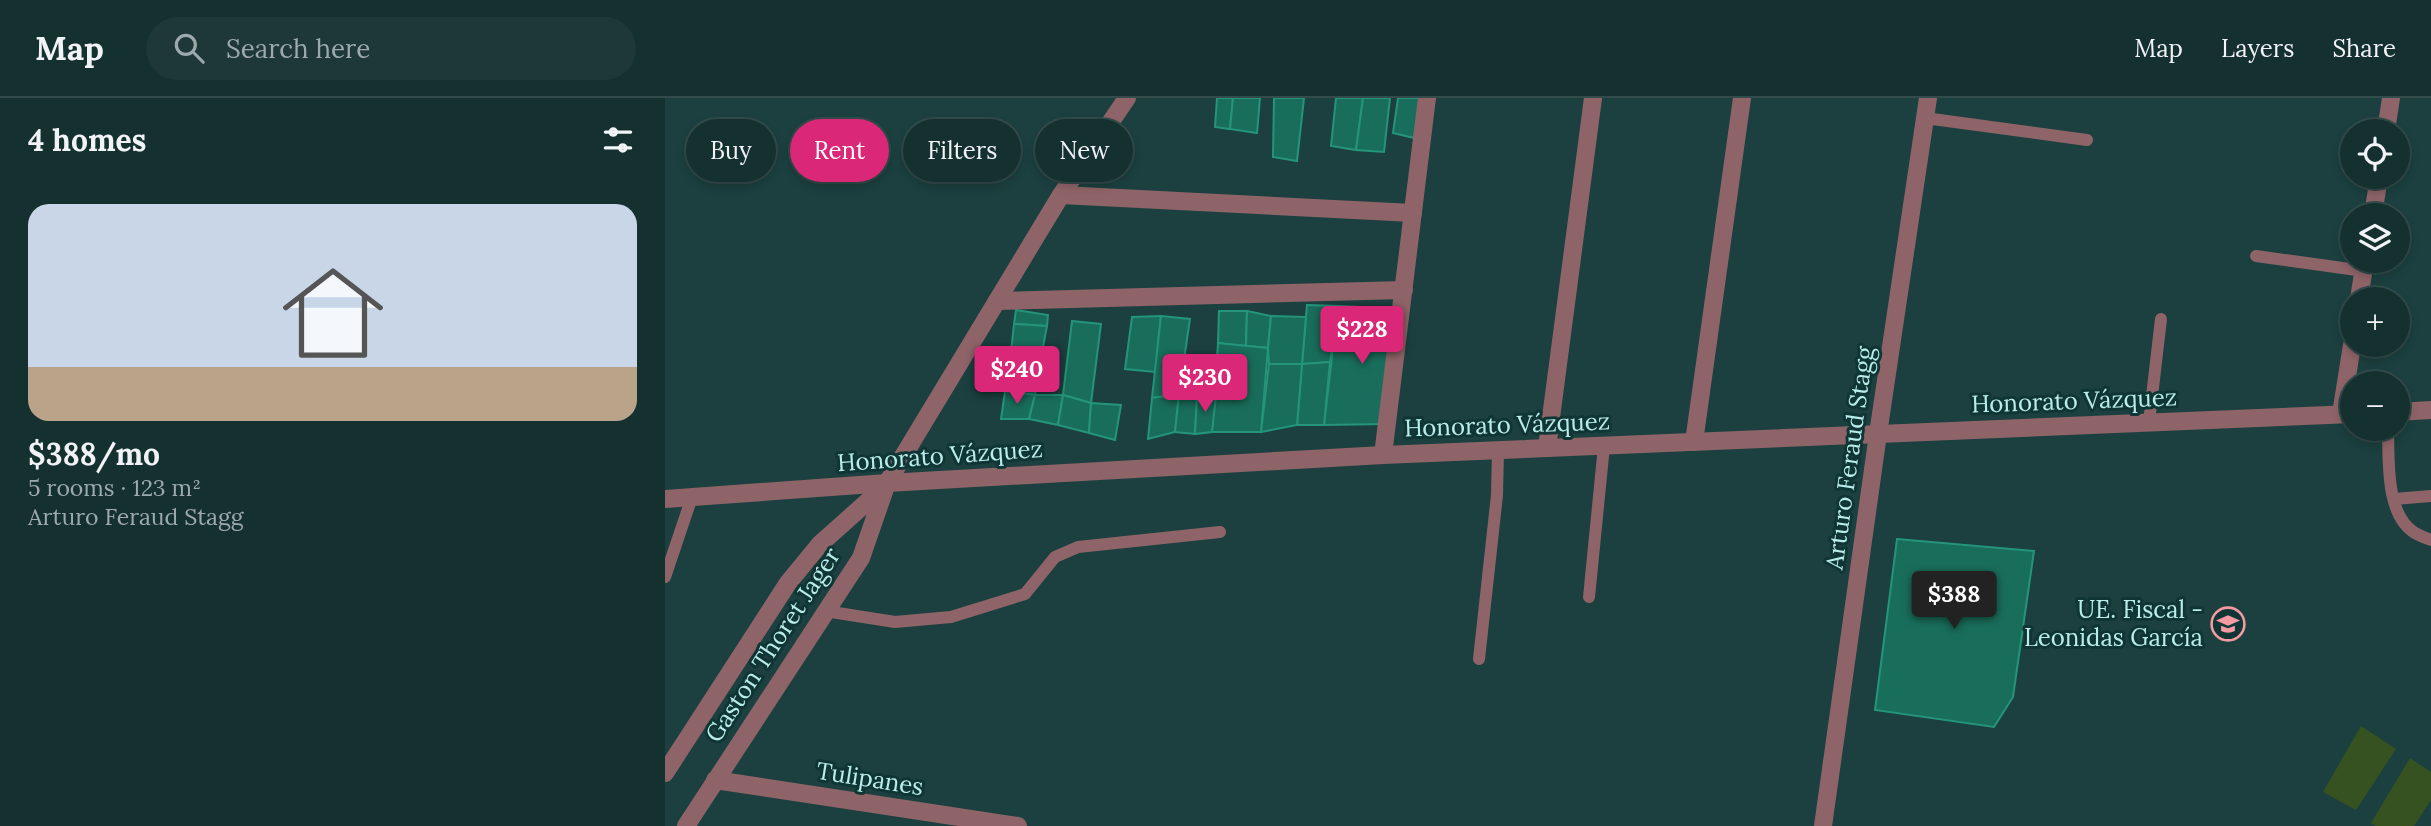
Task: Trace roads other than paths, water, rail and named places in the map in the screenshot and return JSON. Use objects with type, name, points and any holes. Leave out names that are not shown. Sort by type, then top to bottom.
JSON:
[{"type":"street","name":"Gaston Thoret Jager","points":[[686,826],[860,558],[887,483],[1062,195],[1127,98]]},
{"type":"street","points":[[1383,455],[1427,98]]},
{"type":"street","points":[[1547,448],[1593,98]]},
{"type":"street","points":[[1695,442],[1742,98]]},
{"type":"street","name":"Arturo Feraud Stagg","points":[[1823,826],[1928,98]]},
{"type":"street","points":[[2388,119],[2391,98]]},
{"type":"street","points":[[1062,195],[1413,213]]},
{"type":"street","points":[[997,301],[1403,290]]},
{"type":"street","points":[[2410,411],[2431,410]]},
{"type":"street","name":"Honorato Vázquez","points":[[665,499],[887,483],[1383,455],[2340,414]]},
{"type":"street","name":"Gaston Thoret Jager","points":[[665,773],[788,583],[820,544],[887,483]]},
{"type":"street","name":"Tulipanes","points":[[715,780],[1018,826]]},
{"type":"lane","points":[[1925,118],[2087,140]]},
{"type":"lane","points":[[2256,256],[2340,264]]},
{"type":"lane","points":[[2149,422],[2161,319]]},
{"type":"lane","points":[[2388,441],[2389,485],[2401,516],[2413,532],[2431,540]]},
{"type":"lane","points":[[1589,597],[1604,446]]},
{"type":"lane","points":[[1479,659],[1497,495],[1498,450]]},
{"type":"lane","points":[[2394,499],[2431,496]]},
{"type":"lane","points":[[665,577],[692,497]]},
{"type":"lane","points":[[825,611],[895,622],[951,617],[1025,594],[1055,557],[1078,547],[1220,532]]},
{"type":"place","name":"UE. Fiscal - Leonidas García","points":[[2228,624]]}]
